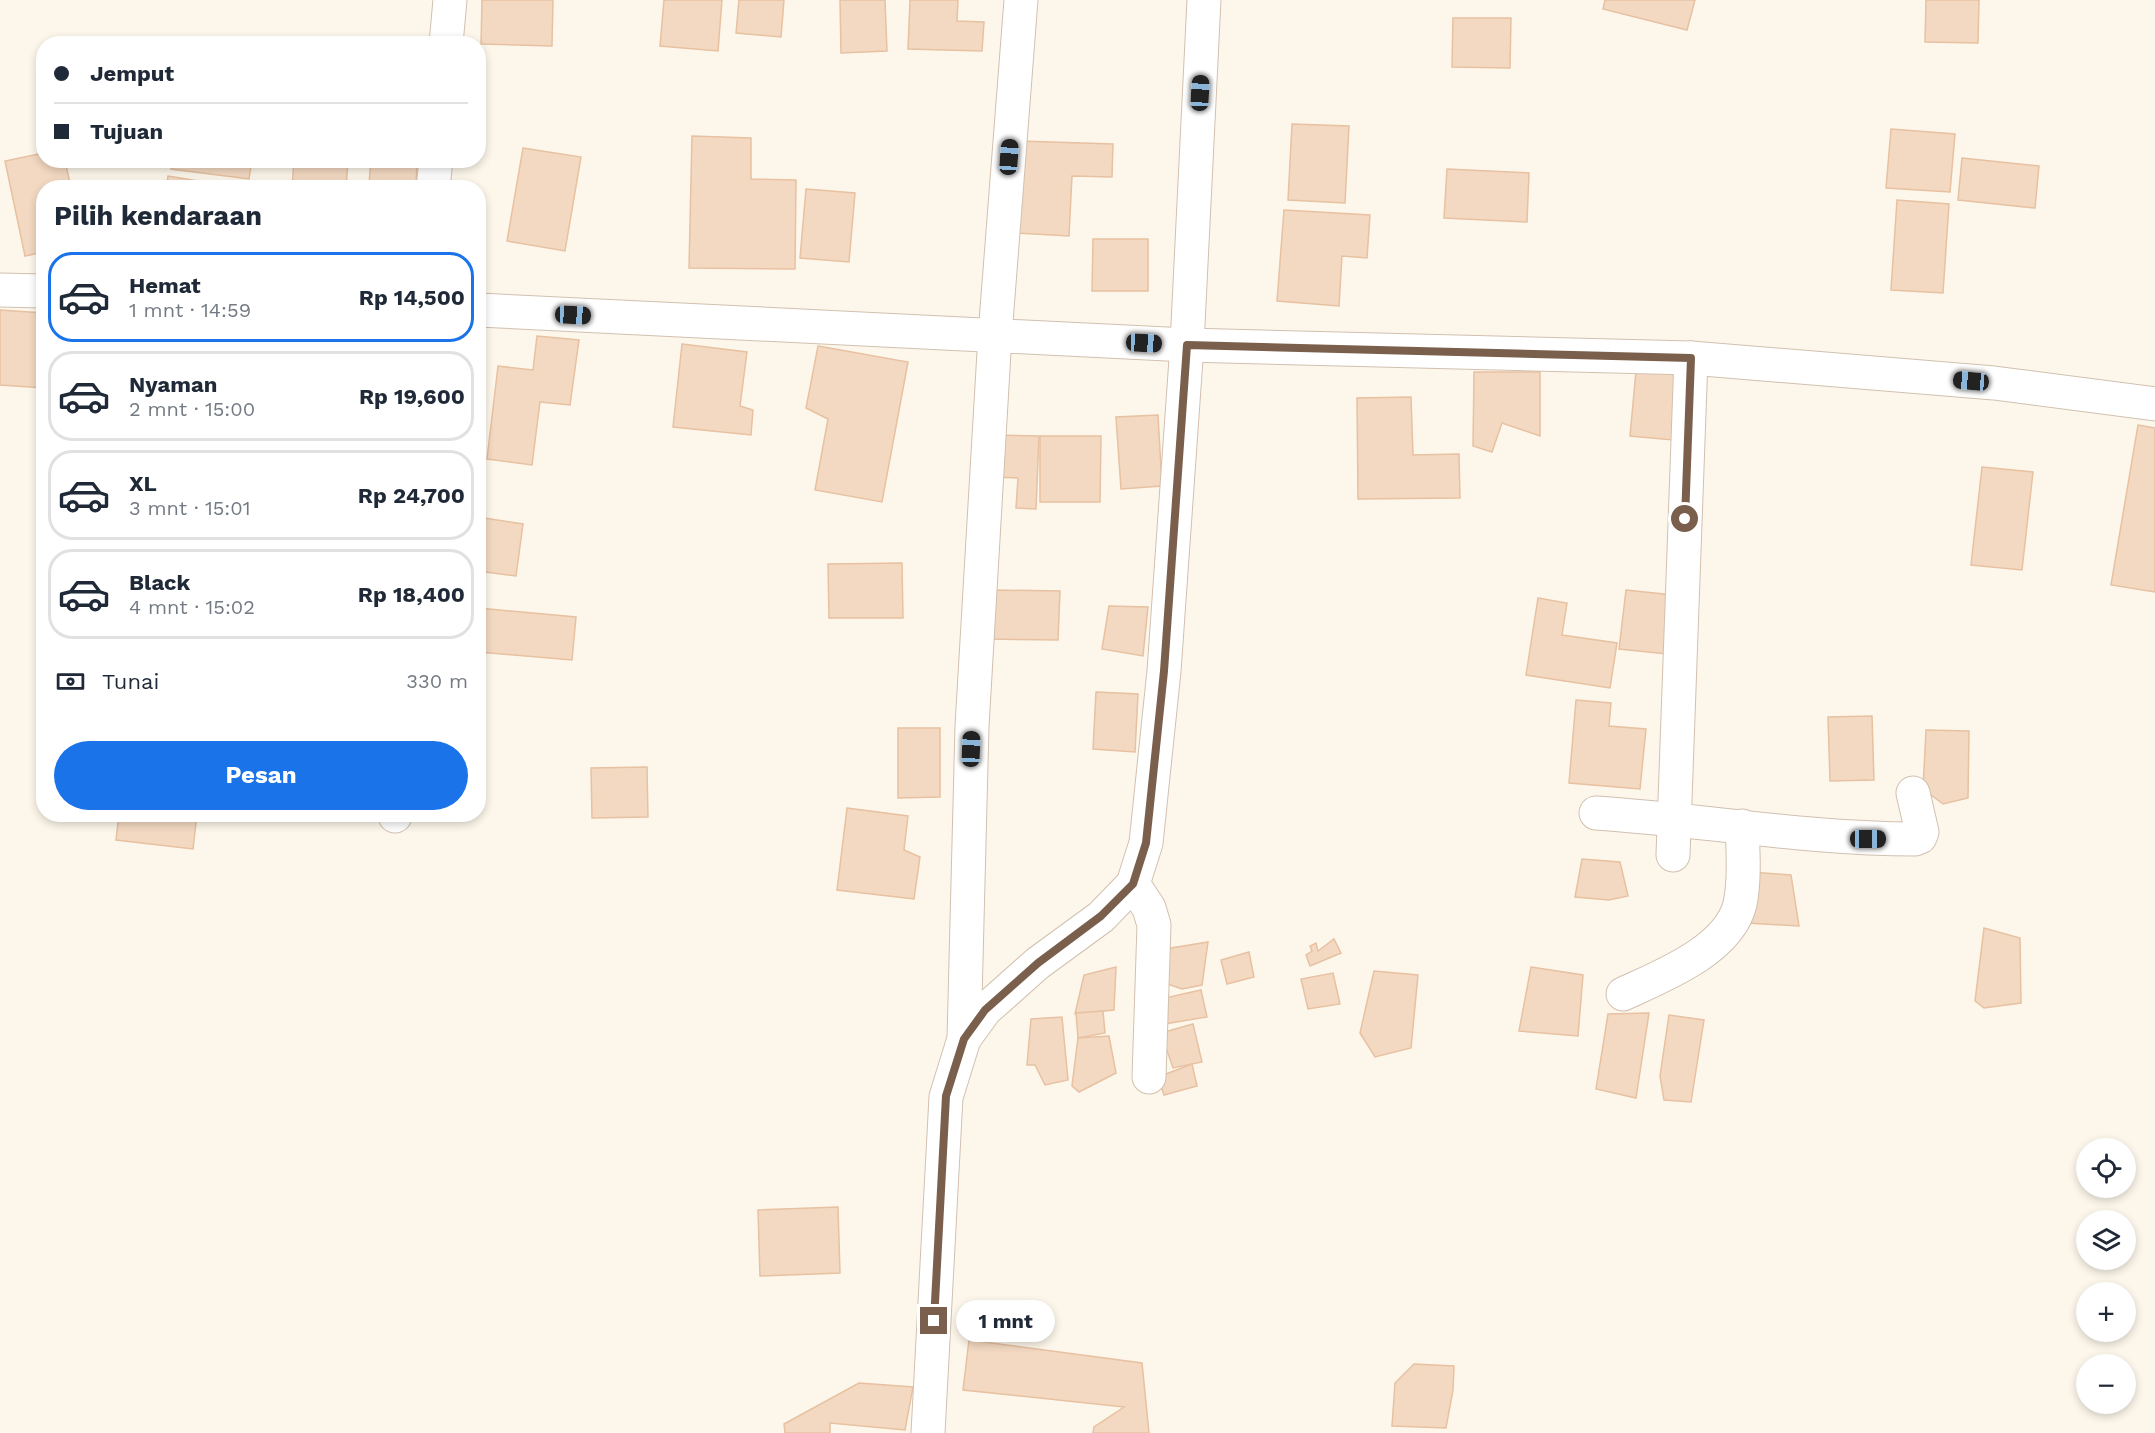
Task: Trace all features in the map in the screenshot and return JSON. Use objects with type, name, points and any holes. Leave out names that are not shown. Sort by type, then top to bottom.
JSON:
[{"type":"street","points":[[447,36],[450,0]]},
{"type":"street","points":[[928,1433],[946,1096],[964,1039],[972,726],[995,336],[1021,0]]},
{"type":"street","points":[[964,1039],[985,1010],[1038,963],[1101,916],[1133,884],[1146,843],[1164,671],[1187,345],[1204,0]]},
{"type":"street","points":[[0,290],[36,291]]},
{"type":"street","points":[[486,310],[1187,345],[1691,358],[1994,383],[2155,404]]},
{"type":"street","points":[[1673,855],[1691,358]]},
{"type":"street","points":[[1596,813],[1674,818],[1868,839],[1914,839],[1920,837],[1922,832],[1913,793]]},
{"type":"street","points":[[1623,993],[1678,969],[1724,935],[1739,905],[1742,826]]},
{"type":"street","points":[[1133,884],[1149,908],[1154,925],[1149,1077]]},
{"type":"building","points":[[482,0],[553,0],[552,46],[486,44],[486,36],[481,36]]},
{"type":"building","points":[[664,0],[722,0],[718,51],[660,46]]},
{"type":"building","points":[[739,0],[784,0],[781,37],[736,33]]},
{"type":"building","points":[[840,0],[885,0],[887,51],[841,53]]},
{"type":"building","points":[[910,0],[958,0],[957,21],[984,22],[982,51],[908,49]]},
{"type":"building","points":[[1605,0],[1695,0],[1687,30],[1603,9]]},
{"type":"building","points":[[1926,0],[1979,0],[1978,43],[1925,42]]},
{"type":"building","points":[[1453,18],[1511,18],[1510,68],[1452,67]]},
{"type":"building","points":[[1292,124],[1349,126],[1345,203],[1288,200]]},
{"type":"building","points":[[1891,129],[1955,134],[1950,192],[1886,188]]},
{"type":"building","points":[[692,136],[751,138],[751,179],[796,180],[795,269],[689,268]]},
{"type":"building","points":[[1020,141],[1113,144],[1112,177],[1072,176],[1069,236],[1015,233]]},
{"type":"building","points":[[523,148],[581,157],[565,251],[507,241]]},
{"type":"building","points":[[36,155],[36,168],[67,168],[69,180],[36,180],[36,254],[25,256],[5,161]]},
{"type":"building","points":[[1962,158],[2039,166],[2035,208],[1958,200]]},
{"type":"building","points":[[171,168],[251,168],[249,179]]},
{"type":"building","points":[[293,168],[347,168],[347,180],[293,180]]},
{"type":"building","points":[[370,168],[417,168],[416,180],[369,180]]},
{"type":"building","points":[[1447,169],[1529,173],[1527,222],[1444,218]]},
{"type":"building","points":[[168,176],[192,180],[167,180]]},
{"type":"building","points":[[806,189],[855,193],[849,262],[800,258]]},
{"type":"building","points":[[1897,200],[1949,204],[1943,293],[1891,290]]},
{"type":"building","points":[[1284,210],[1370,215],[1367,258],[1342,256],[1339,306],[1277,301]]},
{"type":"building","points":[[1093,239],[1148,239],[1148,291],[1092,291]]},
{"type":"building","points":[[0,310],[36,312],[36,387],[0,385]]},
{"type":"building","points":[[537,336],[579,340],[570,405],[540,402],[532,465],[487,459],[498,366],[533,370]]},
{"type":"building","points":[[682,344],[747,352],[740,406],[753,410],[751,435],[673,427]]},
{"type":"building","points":[[818,346],[908,362],[882,502],[815,490],[828,419],[806,408]]},
{"type":"building","points":[[1636,371],[1678,374],[1673,440],[1630,436]]},
{"type":"building","points":[[1474,372],[1540,372],[1540,436],[1502,423],[1492,452],[1473,446]]},
{"type":"building","points":[[1411,397],[1413,455],[1459,454],[1460,498],[1358,499],[1357,398]]},
{"type":"building","points":[[1158,415],[1162,486],[1121,489],[1116,417]]},
{"type":"building","points":[[2138,425],[2155,428],[2155,592],[2111,585]]},
{"type":"building","points":[[995,435],[1039,436],[1036,509],[1016,508],[1018,478],[993,477]]},
{"type":"building","points":[[1040,436],[1101,436],[1100,502],[1040,502]]},
{"type":"building","points":[[1982,467],[2033,472],[2022,570],[1971,565]]},
{"type":"building","points":[[486,518],[523,524],[516,576],[486,572]]},
{"type":"building","points":[[902,563],[903,618],[829,618],[828,564]]},
{"type":"building","points":[[991,590],[1060,591],[1058,640],[989,639]]},
{"type":"building","points":[[1626,590],[1673,595],[1667,654],[1619,649]]},
{"type":"building","points":[[1538,598],[1567,603],[1562,635],[1617,643],[1610,688],[1526,675]]},
{"type":"building","points":[[1109,606],[1148,607],[1143,656],[1102,649]]},
{"type":"building","points":[[486,609],[576,617],[572,660],[486,653]]},
{"type":"building","points":[[1096,692],[1138,694],[1135,752],[1093,749]]},
{"type":"building","points":[[1576,700],[1611,703],[1609,726],[1646,729],[1640,789],[1569,783]]},
{"type":"building","points":[[1872,716],[1874,780],[1830,781],[1828,717]]},
{"type":"building","points":[[898,728],[940,728],[940,797],[898,798]]},
{"type":"building","points":[[1926,730],[1969,731],[1968,798],[1943,804],[1923,789]]},
{"type":"building","points":[[647,767],[648,817],[592,818],[591,768]]},
{"type":"building","points":[[847,808],[908,816],[904,850],[920,857],[914,899],[837,890]]},
{"type":"building","points":[[118,822],[196,822],[193,849],[116,840]]},
{"type":"building","points":[[1582,859],[1620,862],[1628,896],[1609,900],[1575,897]]},
{"type":"building","points":[[1752,872],[1791,875],[1799,926],[1747,923]]},
{"type":"building","points":[[1984,928],[2020,938],[2021,1003],[1984,1008],[1975,1001]]},
{"type":"building","points":[[1334,939],[1341,953],[1310,966],[1306,955],[1312,951],[1310,946],[1316,943],[1318,951]]},
{"type":"building","points":[[1208,942],[1202,985],[1182,989],[1153,979],[1156,963],[1171,948]]},
{"type":"building","points":[[1249,952],[1254,977],[1227,984],[1221,960]]},
{"type":"building","points":[[1116,967],[1114,1010],[1075,1014],[1084,975]]},
{"type":"building","points":[[1531,967],[1583,975],[1578,1036],[1519,1031]]},
{"type":"building","points":[[1374,971],[1418,975],[1411,1048],[1375,1057],[1360,1033]]},
{"type":"building","points":[[1333,973],[1340,1004],[1308,1009],[1301,979]]},
{"type":"building","points":[[1201,990],[1207,1017],[1164,1024],[1165,998]]},
{"type":"building","points":[[1103,1011],[1105,1033],[1078,1038],[1076,1013]]},
{"type":"building","points":[[1649,1013],[1636,1098],[1596,1089],[1608,1014]]},
{"type":"building","points":[[1669,1015],[1704,1020],[1691,1102],[1664,1100],[1660,1076]]},
{"type":"building","points":[[1062,1017],[1068,1080],[1045,1085],[1035,1065],[1027,1065],[1031,1019]]},
{"type":"building","points":[[1193,1024],[1202,1062],[1173,1068],[1161,1033]]},
{"type":"building","points":[[1109,1036],[1116,1073],[1079,1092],[1072,1086],[1078,1038]]},
{"type":"building","points":[[1192,1064],[1197,1086],[1164,1095],[1158,1077]]},
{"type":"building","points":[[838,1207],[840,1273],[760,1276],[758,1210]]},
{"type":"building","points":[[969,1340],[1142,1363],[1149,1433],[1093,1433],[1094,1427],[1124,1407],[963,1390]]},
{"type":"building","points":[[1414,1364],[1454,1366],[1453,1390],[1446,1428],[1392,1426],[1395,1383]]},
{"type":"building","points":[[859,1383],[913,1387],[905,1430],[830,1423],[830,1433],[785,1433],[784,1424]]},
{"type":"route","points":[[934,1321],[946,1096],[964,1039],[985,1010],[1038,963],[1117,902],[1133,884],[1146,843],[1164,671],[1187,345],[1691,358],[1685,519]]}]
